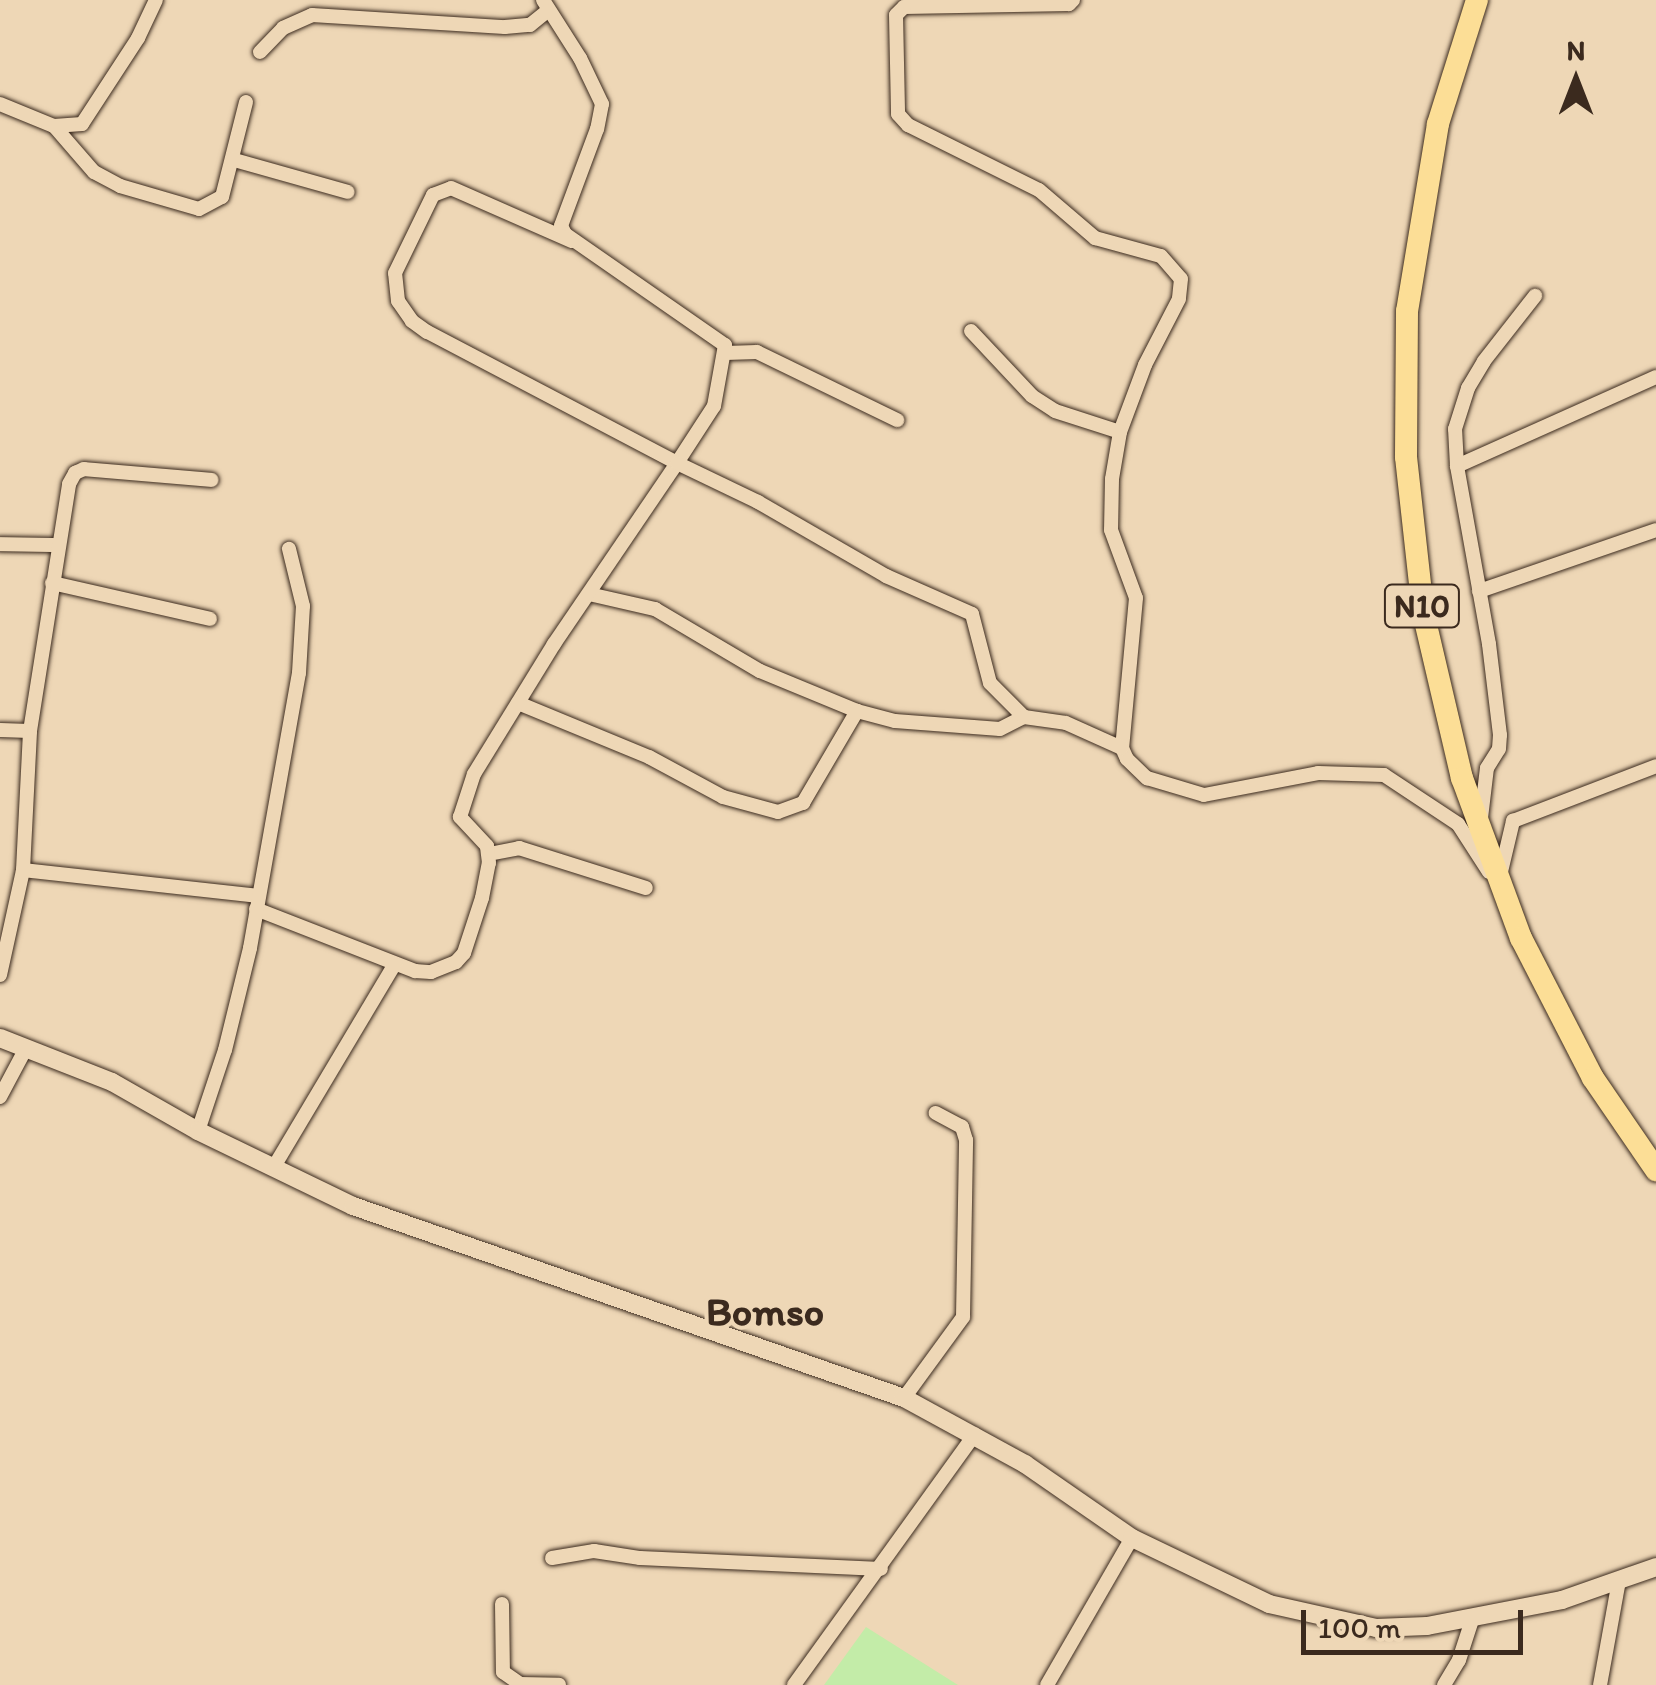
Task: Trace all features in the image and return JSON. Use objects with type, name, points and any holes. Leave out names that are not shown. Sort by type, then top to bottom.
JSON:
[{"type":"highway","name":"N10","points":[[1477,0],[1438,124],[1407,310],[1404,393],[1410,511],[1423,612],[1449,731],[1503,891],[1576,1048],[1615,1115],[1656,1170]]},
{"type":"street","points":[[0,104],[54,126],[82,124],[93,113],[156,0]]},
{"type":"street","points":[[1073,0],[1069,4],[904,7],[896,16],[898,114],[908,124],[1039,190],[1095,238],[1161,256],[1178,272],[1179,299],[1145,365],[1120,432],[1112,479],[1111,530],[1130,577],[1136,625],[1122,748],[1126,759],[1147,778],[1204,795],[1318,773],[1353,772],[1396,780],[1458,824],[1503,891]]},
{"type":"street","points":[[260,52],[283,28],[312,15],[505,26],[530,24],[545,6],[580,58],[602,104],[598,129],[561,226],[572,241]]},
{"type":"street","points":[[54,126],[94,172],[120,186],[199,209],[222,196],[246,102]]},
{"type":"street","points":[[234,160],[348,192]]},
{"type":"street","points":[[23,870],[256,903],[395,964],[431,972],[456,962],[464,953],[482,898],[488,854],[487,846],[464,826],[461,809],[474,774],[589,594],[677,463],[714,406],[725,352],[721,340],[572,241],[451,188],[433,194],[395,272],[398,301],[412,322],[677,463],[758,502],[886,576],[972,614],[990,683],[1024,717]]},
{"type":"street","points":[[1480,832],[1487,768],[1499,749],[1500,735],[1457,466],[1456,428],[1468,388],[1535,296]]},
{"type":"street","points":[[971,330],[1032,396],[1054,411],[1120,432]]},
{"type":"street","points":[[725,352],[757,352],[897,420]]},
{"type":"street","points":[[1457,466],[1656,377]]},
{"type":"street","points":[[0,976],[23,870],[30,731],[52,583],[75,472],[84,469],[212,480]]},
{"type":"street","points":[[1478,592],[1656,530]]},
{"type":"street","points":[[0,544],[59,545]]},
{"type":"street","points":[[198,1131],[225,1050],[300,673],[302,606],[289,549]]},
{"type":"street","points":[[52,583],[210,619]]},
{"type":"street","points":[[589,594],[655,609],[760,671],[857,711],[895,721],[1000,729],[1024,717],[1066,723],[1122,748]]},
{"type":"street","points":[[518,703],[649,756],[723,797],[778,812],[803,803],[857,711]]},
{"type":"street","points":[[0,730],[30,731]]},
{"type":"street","points":[[1503,891],[1514,821],[1656,766]]},
{"type":"street","points":[[488,854],[510,847],[531,850],[646,888]]},
{"type":"street","points":[[275,1165],[395,964]]},
{"type":"street","points":[[0,1038],[112,1082],[198,1131],[353,1206],[904,1398],[974,1434],[1132,1538],[1234,1590],[1326,1620],[1376,1628],[1472,1620],[1562,1600],[1656,1567]]},
{"type":"street","points":[[0,1097],[26,1048]]},
{"type":"street","points":[[904,1398],[962,1316],[966,1140],[962,1127],[936,1114]]},
{"type":"street","points":[[794,1685],[881,1569],[974,1434]]},
{"type":"street","points":[[1047,1685],[1132,1538]]},
{"type":"street","points":[[552,1558],[594,1551],[640,1558],[881,1569]]},
{"type":"street","points":[[1600,1685],[1619,1580]]},
{"type":"street","points":[[502,1604],[503,1672],[520,1684],[559,1685]]},
{"type":"street","points":[[1444,1685],[1459,1660],[1472,1620]]},
{"type":"green space","points":[[866,1627],[958,1685],[824,1685]]},
{"type":"district","name":"Bomso","points":[[765,1311]]}]
